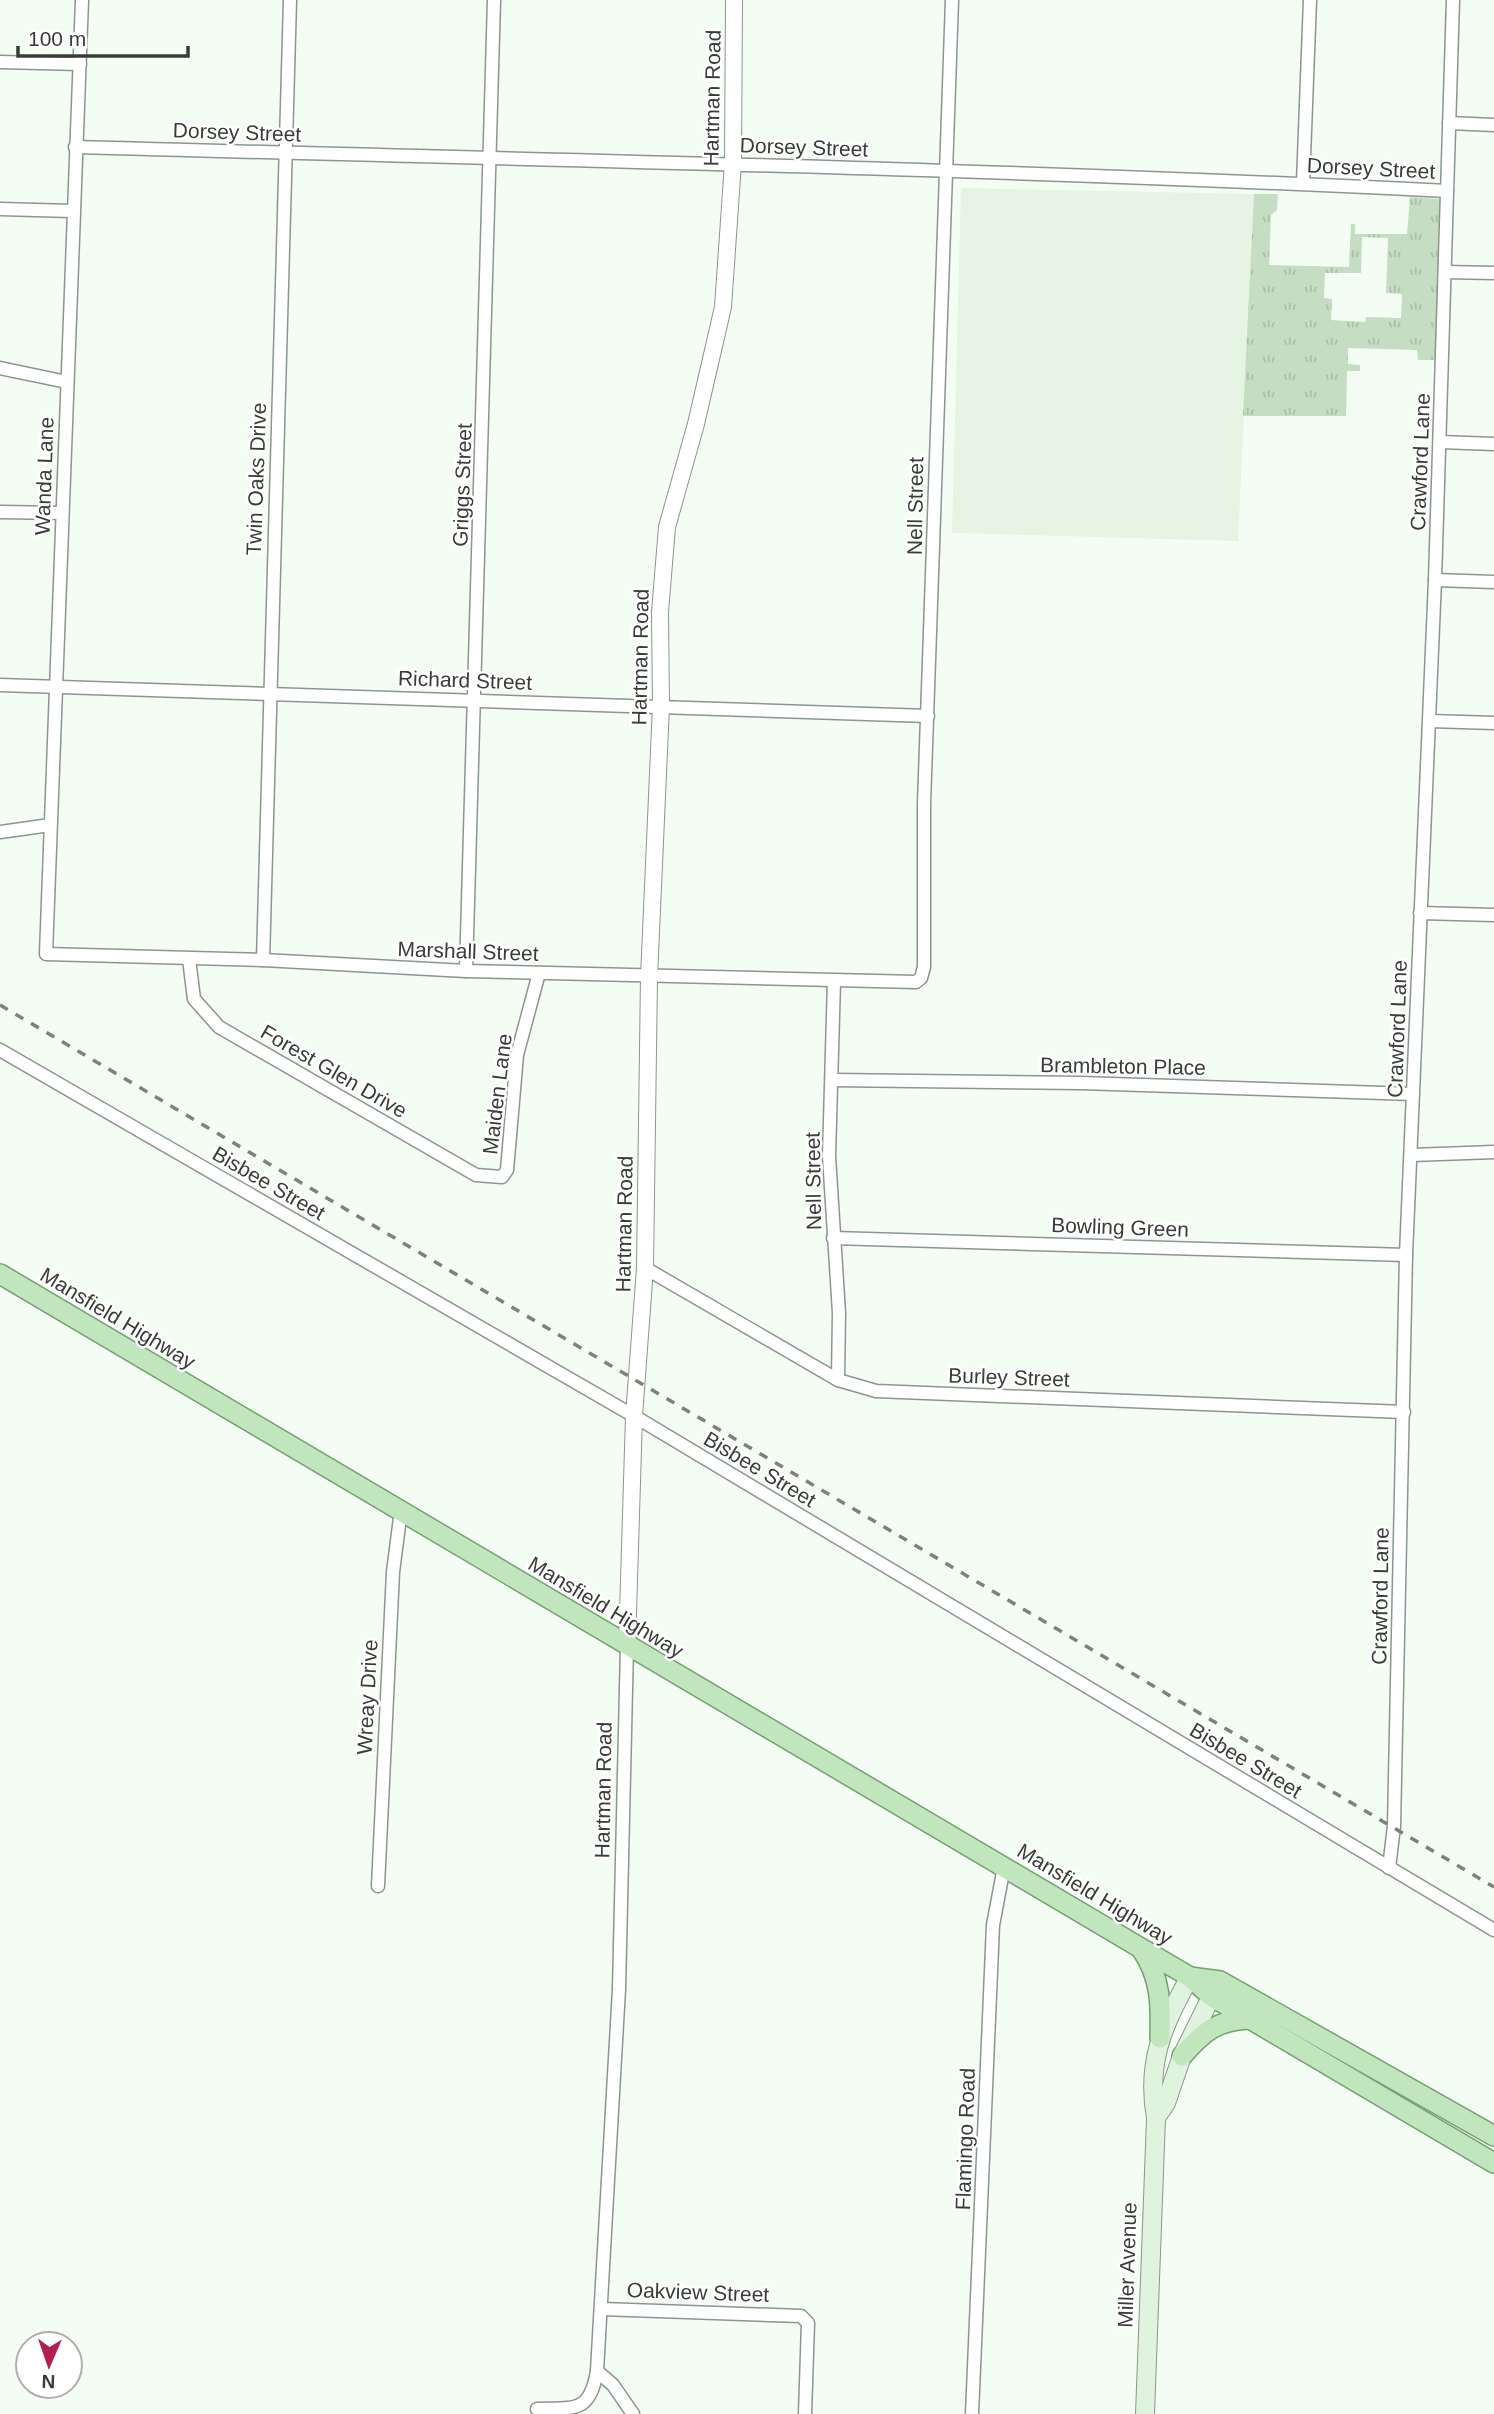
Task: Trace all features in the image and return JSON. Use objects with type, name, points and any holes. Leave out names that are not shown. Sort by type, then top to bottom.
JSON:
[{"type":"main road","name":"Mansfield Highway","points":[[0,1274],[1190,1977],[1491,2134]]},
{"type":"main road","points":[[1139,1947],[1154,1968],[1159,1988],[1160,2038]]},
{"type":"main road","name":"Miller Avenue","points":[[1145,2414],[1156,2118],[1151,2090],[1160,2038],[1190,1977]]},
{"type":"main road","name":"Mansfield Highway","points":[[1215,1988],[1250,2019],[1494,2163]]},
{"type":"main road","name":"Miller Avenue","points":[[1156,2118],[1166,2103],[1182,2056],[1215,1988]]},
{"type":"main road","points":[[1182,2056],[1203,2032],[1217,2023],[1250,2019]]},
{"type":"main road","points":[[1476,2152],[1491,2134]]},
{"type":"street","name":"Wanda Lane","points":[[46,954],[82,0]]},
{"type":"street","name":"Twin Oaks Drive","points":[[263,960],[268,695],[290,0]]},
{"type":"street","name":"Griggs Street","points":[[466,971],[494,0]]},
{"type":"street","name":"Hartman Road","points":[[537,2409],[573,2408],[583,2404],[593,2393],[597,2371],[620,1977],[634,1416],[645,1268],[649,977],[661,706],[660,612],[667,527],[696,424],[723,307],[733,163],[734,0]]},
{"type":"street","name":"Nell Street","points":[[888,981],[916,982],[922,978],[924,967],[928,716],[944,172],[952,0]]},
{"type":"street","points":[[1303,183],[1310,0]]},
{"type":"street","name":"Crawford Lane","points":[[1389,1868],[1394,1826],[1406,1255],[1436,580],[1452,0]]},
{"type":"street","points":[[0,62],[80,64]]},
{"type":"street","points":[[1449,123],[1494,125]]},
{"type":"street","name":"Dorsey Street","points":[[75,146],[490,160],[733,163],[1303,183],[1447,191]]},
{"type":"street","points":[[0,209],[72,211]]},
{"type":"street","points":[[1445,272],[1494,273]]},
{"type":"street","points":[[0,368],[67,382]]},
{"type":"street","points":[[1440,442],[1494,444]]},
{"type":"street","points":[[0,512],[62,513]]},
{"type":"street","points":[[1436,580],[1494,582]]},
{"type":"street","name":"Richard Street","points":[[0,685],[928,716]]},
{"type":"street","points":[[1430,721],[1494,723]]},
{"type":"street","points":[[0,832],[50,825]]},
{"type":"street","points":[[1420,913],[1494,915]]},
{"type":"street","name":"Marshall Street","points":[[46,954],[263,960],[649,977],[888,981]]},
{"type":"street","name":"Forest Glen Drive","points":[[189,959],[194,999],[219,1027],[476,1175],[502,1177]]},
{"type":"street","name":"Maiden Lane","points":[[502,1177],[508,1170],[517,1055],[539,973]]},
{"type":"street","name":"Nell Street","points":[[834,981],[829,1156],[839,1313],[838,1380]]},
{"type":"street","name":"Bisbee Street","points":[[0,1050],[634,1416],[1494,1930]]},
{"type":"street","name":"Brambleton Place","points":[[832,1080],[1081,1083],[1413,1094]]},
{"type":"street","points":[[1412,1155],[1494,1152]]},
{"type":"street","name":"Bowling Green","points":[[833,1238],[1406,1255]]},
{"type":"street","name":"Burley Street","points":[[645,1268],[838,1380],[876,1391],[1404,1412]]},
{"type":"street","name":"Wreay Drive","points":[[378,1886],[393,1586],[401,1510]]},
{"type":"street","name":"Flamingo Road","points":[[972,2414],[993,1925],[1004,1867]]},
{"type":"street","name":"Oakview Street","points":[[602,2309],[793,2314],[808,2323],[805,2414]]},
{"type":"street","points":[[597,2371],[613,2385],[633,2414]]},
{"type":"shaded area","points":[[961,188],[1254,194],[1238,541],[952,533]]},
{"type":"green space","points":[[1254,194],[1278,194],[1277,210],[1271,215],[1269,265],[1349,267],[1351,224],[1355,224],[1355,234],[1407,234],[1410,197],[1440,199],[1435,360],[1418,360],[1417,350],[1348,348],[1348,364],[1360,365],[1360,371],[1347,371],[1346,416],[1243,416]],"holes":[[[1362,237],[1388,238],[1386,293],[1402,294],[1401,318],[1366,317],[1365,322],[1331,320],[1332,299],[1324,298],[1325,273],[1361,273]]]},
{"type":"railway","points":[[0,1005],[1494,1887]]}]
